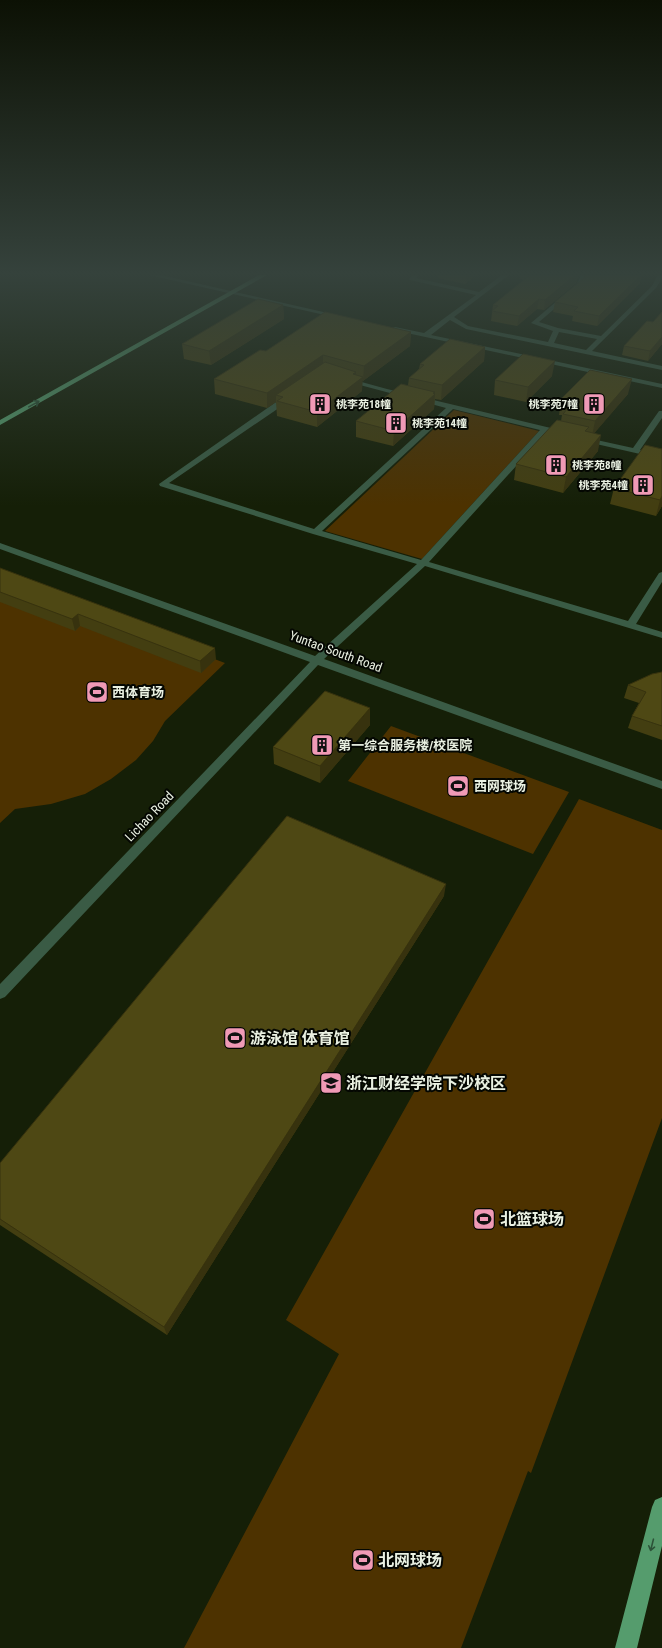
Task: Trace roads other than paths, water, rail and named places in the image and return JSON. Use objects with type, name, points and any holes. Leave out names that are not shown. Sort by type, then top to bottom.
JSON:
[{"type":"main road","points":[[90,364],[112,352]]},
{"type":"main road","points":[[0,423],[127,352]]},
{"type":"main road","points":[[626,1648],[662,1507]]},
{"type":"street","points":[[500,352],[662,386]]},
{"type":"street","points":[[582,352],[662,368]]},
{"type":"street","points":[[338,377],[385,391],[560,433]]},
{"type":"street","points":[[298,391],[163,484],[316,532],[662,635]]},
{"type":"street","points":[[316,532],[452,407]]},
{"type":"street","points":[[635,451],[662,413]]},
{"type":"street","name":"Lichao Road","points":[[0,993],[318,659],[423,563],[546,430]]},
{"type":"street","points":[[575,437],[662,457]]},
{"type":"street","name":"Yuntao South Road","points":[[0,546],[318,659],[662,785]]},
{"type":"street","points":[[630,625],[662,575]]},
{"type":"place","name":"桃李苑18幢","points":[[320,404]]},
{"type":"place","name":"桃李苑7幢","points":[[594,404]]},
{"type":"place","name":"桃李苑14幢","points":[[396,423]]},
{"type":"place","name":"桃李苑8幢","points":[[556,465]]},
{"type":"place","name":"桃李苑4幢","points":[[643,485]]},
{"type":"place","name":"西体育场","points":[[97,692]]},
{"type":"place","name":"第一综合服务楼/校医院","points":[[322,745]]},
{"type":"place","name":"西网球场","points":[[458,786]]},
{"type":"place","name":"游泳馆 体育馆","points":[[235,1038]]},
{"type":"place","name":"浙江财经学院下沙校区","points":[[331,1083]]},
{"type":"place","name":"北篮球场","points":[[484,1219]]},
{"type":"place","name":"北网球场","points":[[363,1560]]}]
